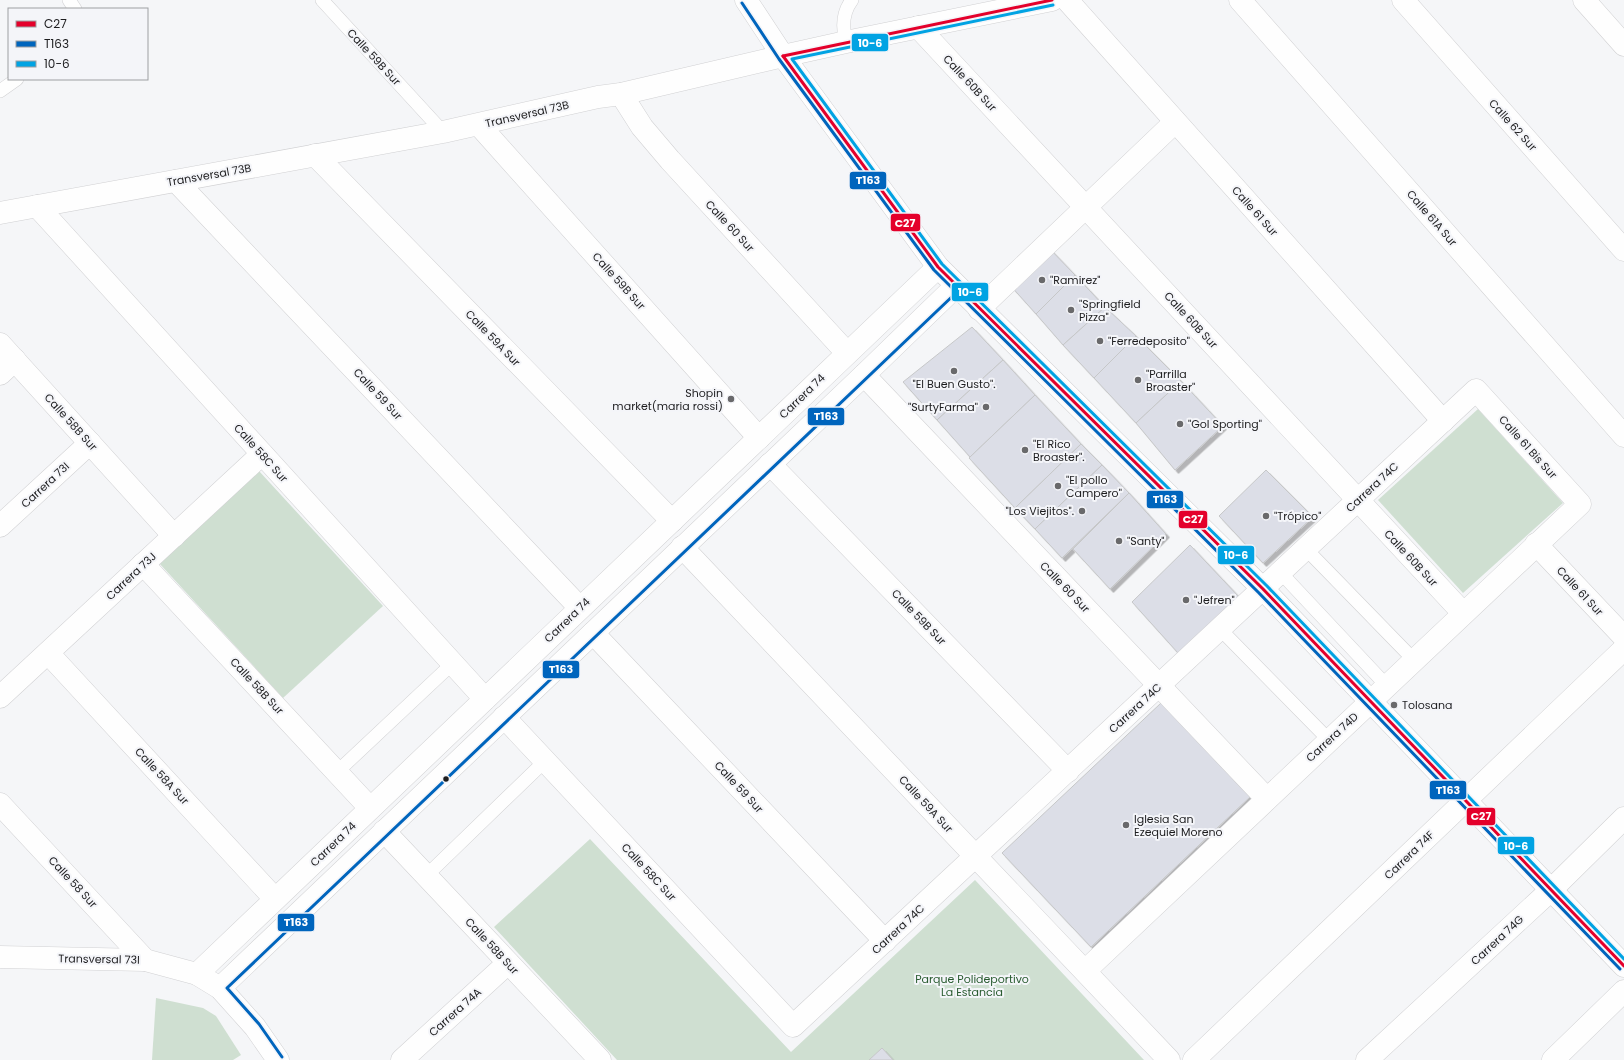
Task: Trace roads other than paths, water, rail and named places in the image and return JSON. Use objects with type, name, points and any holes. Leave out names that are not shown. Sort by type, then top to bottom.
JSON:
[{"type":"street","points":[[746,0],[783,56],[938,266],[956,286],[1263,589],[1624,966]]},
{"type":"street","name":"Transversal 73B","points":[[0,213],[479,125],[846,42],[1052,0]]},
{"type":"street","name":"Calle 61 Sur","points":[[1067,0],[1443,421]]},
{"type":"street","name":"Calle 61A Sur","points":[[1240,0],[1624,436]]},
{"type":"street","name":"Calle 62 Sur","points":[[1403,0],[1624,250]]},
{"type":"street","points":[[1584,0],[1624,45]]},
{"type":"street","name":"Calle 60B Sur","points":[[918,27],[1463,613]]},
{"type":"street","name":"Calle 60 Sur","points":[[621,94],[642,127],[670,160],[847,352]]},
{"type":"street","points":[[979,309],[1175,122]]},
{"type":"street","name":"Calle 59B Sur","points":[[479,125],[759,438]]},
{"type":"street","name":"Calle 59A Sur","points":[[315,155],[672,520]]},
{"type":"street","name":"Calle 59 Sur","points":[[176,181],[580,608]]},
{"type":"street","name":"Calle 58C Sur","points":[[37,206],[485,699]]},
{"type":"street","name":"Carrera 74","points":[[197,974],[938,266]]},
{"type":"street","points":[[220,988],[956,286]]},
{"type":"street","name":"Calle 58B Sur","points":[[0,344],[8,367],[90,443],[174,536]]},
{"type":"street","name":"Calle 60 Sur","points":[[864,375],[1267,799]]},
{"type":"street","name":"Carrera 74C","points":[[793,1026],[1476,390]]},
{"type":"street","name":"Calle 61 Bis Sur","points":[[1476,390],[1580,504]]},
{"type":"street","name":"Carrera 73I","points":[[0,526],[90,443]]},
{"type":"street","name":"Carrera 73J","points":[[0,697],[262,454]]},
{"type":"street","name":"Calle 59B Sur","points":[[770,464],[1068,771]]},
{"type":"street","name":"Carrera 74D","points":[[1084,971],[1580,504]]},
{"type":"street","name":"Calle 61 Sur","points":[[1536,544],[1624,637]]},
{"type":"street","name":"Calle 59A Sur","points":[[682,547],[1169,1060]]},
{"type":"street","name":"Calle 58B Sur","points":[[144,564],[370,808]]},
{"type":"street","name":"Calle 59 Sur","points":[[593,633],[885,941]]},
{"type":"street","name":"Carrera 74F","points":[[1194,1060],[1624,649]]},
{"type":"street","name":"Calle 58A Sur","points":[[48,653],[275,899]]},
{"type":"street","name":"Calle 58C Sur","points":[[504,717],[793,1026]]},
{"type":"street","name":"Calle 58 Sur","points":[[0,804],[145,960]]},
{"type":"street","name":"Carrera 74G","points":[[1367,1060],[1551,890],[1624,818]]},
{"type":"street","name":"Calle 58B Sur","points":[[384,831],[508,963],[592,1057]]},
{"type":"street","name":"Transversal 73I","points":[[0,957],[145,960],[197,974],[220,988],[255,1027],[278,1060]]},
{"type":"street","name":"Carrera 74A","points":[[402,1060],[508,963]]},
{"type":"street","points":[[1553,1060],[1624,991]]},
{"type":"lane","name":"Calle 59B Sur","points":[[322,0],[443,132]]},
{"type":"lane","points":[[846,42],[843,30],[844,16],[848,5],[852,0]]},
{"type":"lane","points":[[0,91],[16,80]]},
{"type":"lane","points":[[1306,549],[1414,660]]},
{"type":"lane","points":[[1281,573],[1387,686]]},
{"type":"lane","points":[[1220,629],[1329,740]]},
{"type":"lane","points":[[336,772],[452,664]]},
{"type":"lane","points":[[426,876],[545,761]]},
{"type":"place","name":"\"Ramirez\"","points":[[1042,280]]},
{"type":"place","name":"\"Springfield Pizza\"","points":[[1071,310]]},
{"type":"place","name":"\"Ferredeposito\"","points":[[1100,341]]},
{"type":"place","name":"\"El Buen Gusto\".","points":[[954,371]]},
{"type":"place","name":"\"Parrilla Broaster\"","points":[[1138,380]]},
{"type":"place","name":"Shopin market(maria rossi)","points":[[731,399]]},
{"type":"place","name":"\"SurtyFarma\"","points":[[986,407]]},
{"type":"place","name":"\"Gol Sporting\"","points":[[1180,424]]},
{"type":"place","name":"\"El Rico Broaster\".","points":[[1025,450]]},
{"type":"place","name":"\"El pollo Campero\"","points":[[1058,486]]},
{"type":"place","name":"\"Los Viejitos\".","points":[[1082,511]]},
{"type":"place","name":"\"Trópico\"","points":[[1266,516]]},
{"type":"place","name":"\"Santy\"","points":[[1119,541]]},
{"type":"place","name":"\"Jefren\"","points":[[1186,600]]},
{"type":"place","name":"Tolosana","points":[[1394,705]]},
{"type":"place","name":"Iglesia San Ezequiel Moreno","points":[[1126,825]]},
{"type":"park label","name":"Parque Polideportivo La Estancia","points":[[972,985]]}]
